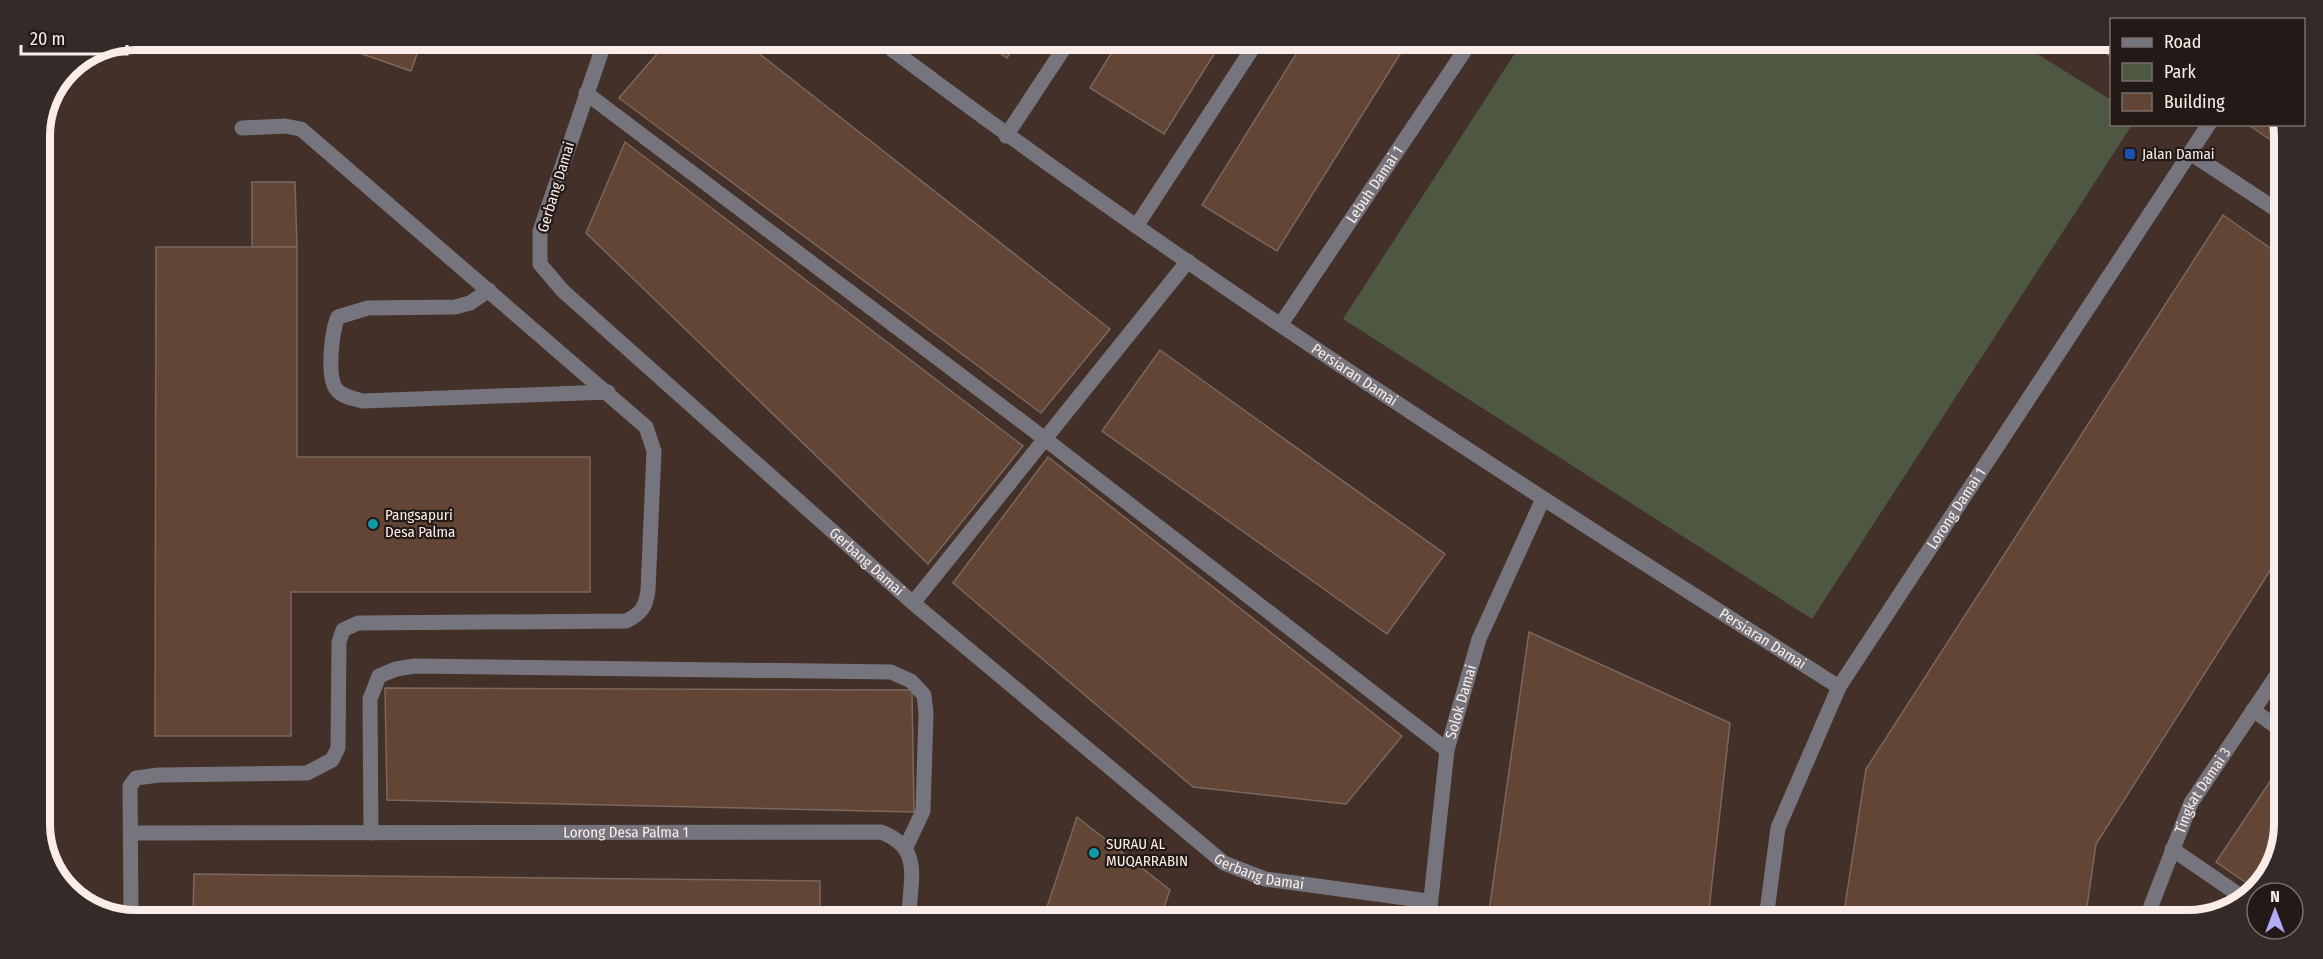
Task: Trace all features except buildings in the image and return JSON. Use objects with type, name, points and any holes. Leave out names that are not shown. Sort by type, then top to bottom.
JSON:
[{"type":"street","name":"Gerbang Damai","points":[[602,50],[540,231],[540,264],[563,291],[913,603],[1224,863],[1265,879],[1428,901]]},
{"type":"street","name":"Persiaran Damai","points":[[893,50],[1006,136],[1542,501],[1839,687]]},
{"type":"street","points":[[1006,136],[1063,50]]},
{"type":"street","points":[[1137,225],[1251,50]]},
{"type":"street","name":"Lebuh Damai 1","points":[[1281,324],[1465,50]]},
{"type":"street","points":[[586,93],[1046,439],[1447,750]]},
{"type":"street","points":[[131,909],[130,786],[136,778],[159,775],[307,773],[332,760],[338,748],[339,642],[343,630],[358,623],[626,621],[638,616],[646,605],[652,440],[646,427],[301,129],[285,126],[242,128]]},
{"type":"street","name":"Lorong Damai 1","points":[[1767,910],[1778,828],[1839,687],[2208,126]]},
{"type":"street","points":[[2190,153],[2273,208]]},
{"type":"street","points":[[913,603],[1188,261]]},
{"type":"street","points":[[489,290],[470,303],[455,307],[368,308],[338,317],[333,327],[331,375],[336,390],[348,397],[363,401],[608,392]]},
{"type":"street","name":"Solok Damai","points":[[1428,910],[1447,750],[1479,639],[1542,501]]},
{"type":"street","points":[[371,832],[370,699],[379,676],[396,669],[439,666],[891,672],[911,681],[924,694],[926,713],[923,811],[906,847],[911,860],[909,910]]},
{"type":"street","name":"Tingkat Damai 3","points":[[2150,910],[2191,803],[2274,680]]},
{"type":"street","points":[[2253,711],[2274,725]]},
{"type":"street","name":"Lorong Desa Palma 1","points":[[131,833],[881,832],[895,837],[906,847]]},
{"type":"street","points":[[2172,849],[2237,893]]},
{"type":"green space","points":[[1517,50],[2031,50],[2110,99],[2110,126],[2131,126],[1812,619],[1343,319]]},
{"type":"place","name":"Jalan Damai","points":[[2130,154]]},
{"type":"place","name":"Pangsapuri Desa Palma","points":[[373,524]]},
{"type":"place","name":"SURAU AL MUQARRABIN","points":[[1094,853]]}]
